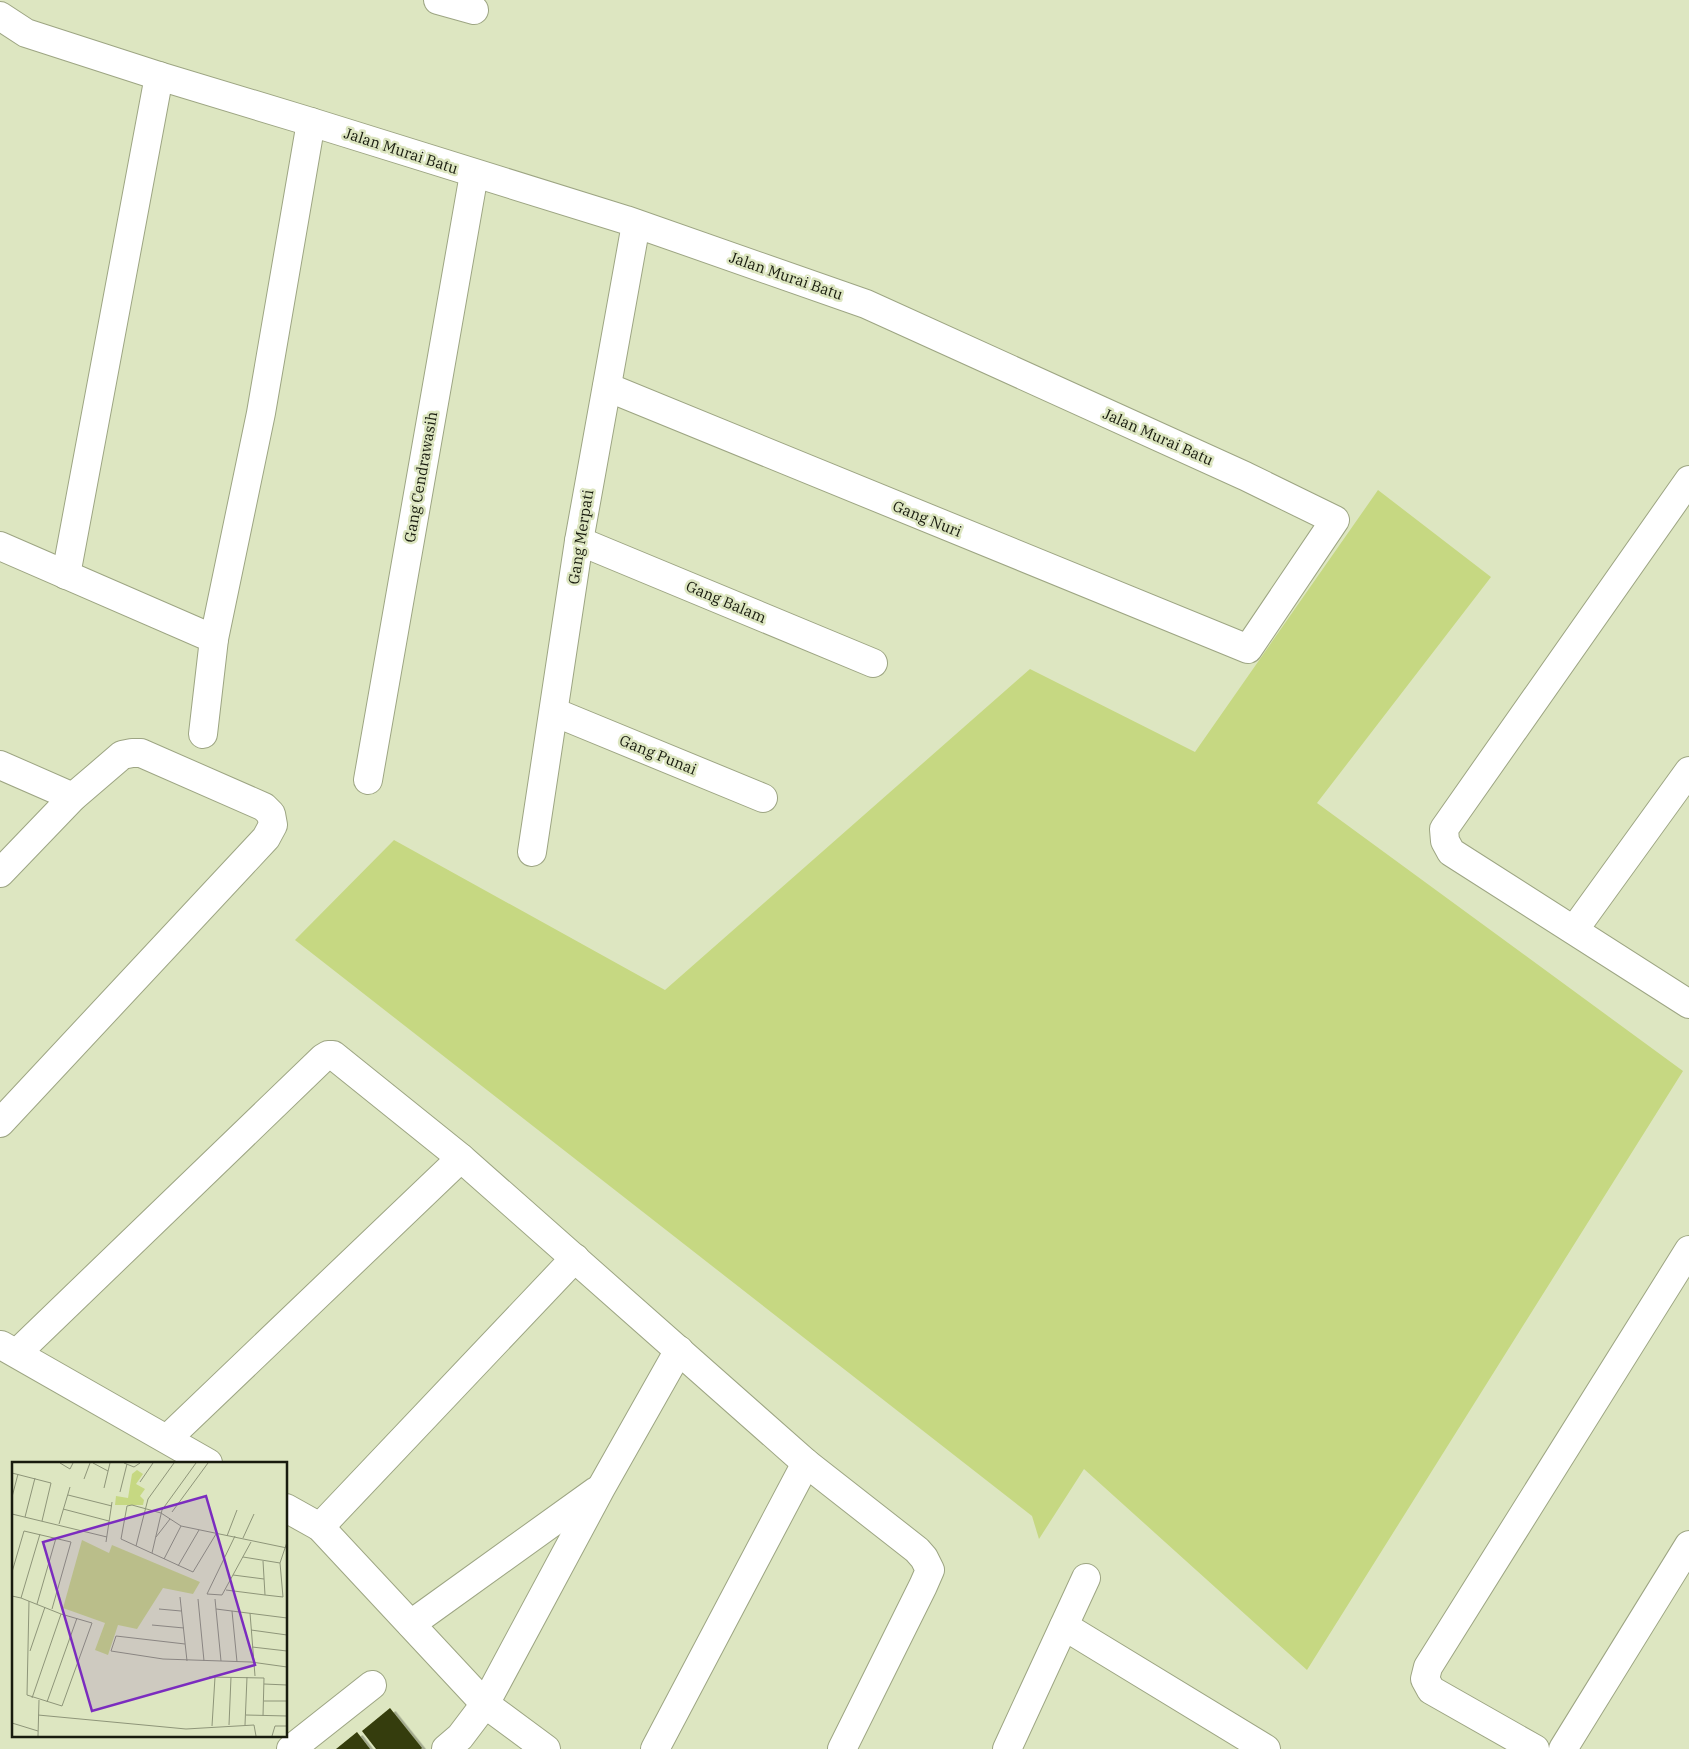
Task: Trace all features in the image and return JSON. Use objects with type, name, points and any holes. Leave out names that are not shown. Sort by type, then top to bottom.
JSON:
[{"type":"street","points":[[438,0],[474,10]]},
{"type":"street","name":"Jalan Murai Batu","points":[[0,16],[26,33],[636,224],[866,304],[1245,476],[1336,520],[1248,649]]},
{"type":"street","points":[[66,575],[159,76]]},
{"type":"street","points":[[203,734],[214,639],[261,413],[311,122]]},
{"type":"street","name":"Gang Cendrawasih","points":[[368,780],[474,174]]},
{"type":"street","name":"Gang Merpati","points":[[532,852],[579,541],[636,224]]},
{"type":"street","name":"Gang Nuri","points":[[607,387],[1248,649]]},
{"type":"street","points":[[1689,480],[1444,829],[1445,841],[1451,852],[1689,1004]]},
{"type":"street","name":"Gang Balam","points":[[579,541],[873,663]]},
{"type":"street","points":[[0,546],[214,639]]},
{"type":"street","name":"Gang Punai","points":[[554,712],[763,798]]},
{"type":"street","points":[[0,873],[73,797],[122,756],[132,753],[141,753],[264,808],[270,814],[273,825],[266,838],[0,1123]]},
{"type":"street","points":[[0,765],[73,797]]},
{"type":"street","points":[[1574,930],[1689,771]]},
{"type":"street","points":[[206,1462],[8,1349],[323,1058],[333,1055],[460,1158],[806,1463],[918,1550],[924,1558],[930,1570],[842,1749]]},
{"type":"street","points":[[168,1439],[460,1158]]},
{"type":"street","points":[[1535,1749],[1431,1690],[1425,1679],[1428,1666],[1689,1250]]},
{"type":"street","points":[[320,1527],[575,1258]]},
{"type":"street","points":[[446,1749],[460,1737],[485,1704],[601,1488],[679,1350]]},
{"type":"street","points":[[655,1749],[806,1463]]},
{"type":"street","points":[[411,1624],[601,1488]]},
{"type":"street","points":[[288,1509],[320,1527],[485,1704],[546,1749]]},
{"type":"street","points":[[1563,1749],[1689,1545]]},
{"type":"street","points":[[1007,1749],[1086,1578]]},
{"type":"street","points":[[1064,1626],[1266,1749]]},
{"type":"street","points":[[291,1749],[372,1685]]},
{"type":"green space","points":[[1378,490],[1491,577],[1317,803],[1683,1071],[1307,1670],[1084,1469],[1039,1539],[1032,1516],[295,940],[394,840],[665,990],[1030,669],[1195,752]]},
{"type":"building","points":[[390,1708],[421,1749],[376,1749],[362,1731]]},
{"type":"building","points":[[357,1732],[370,1749],[336,1749]]}]
